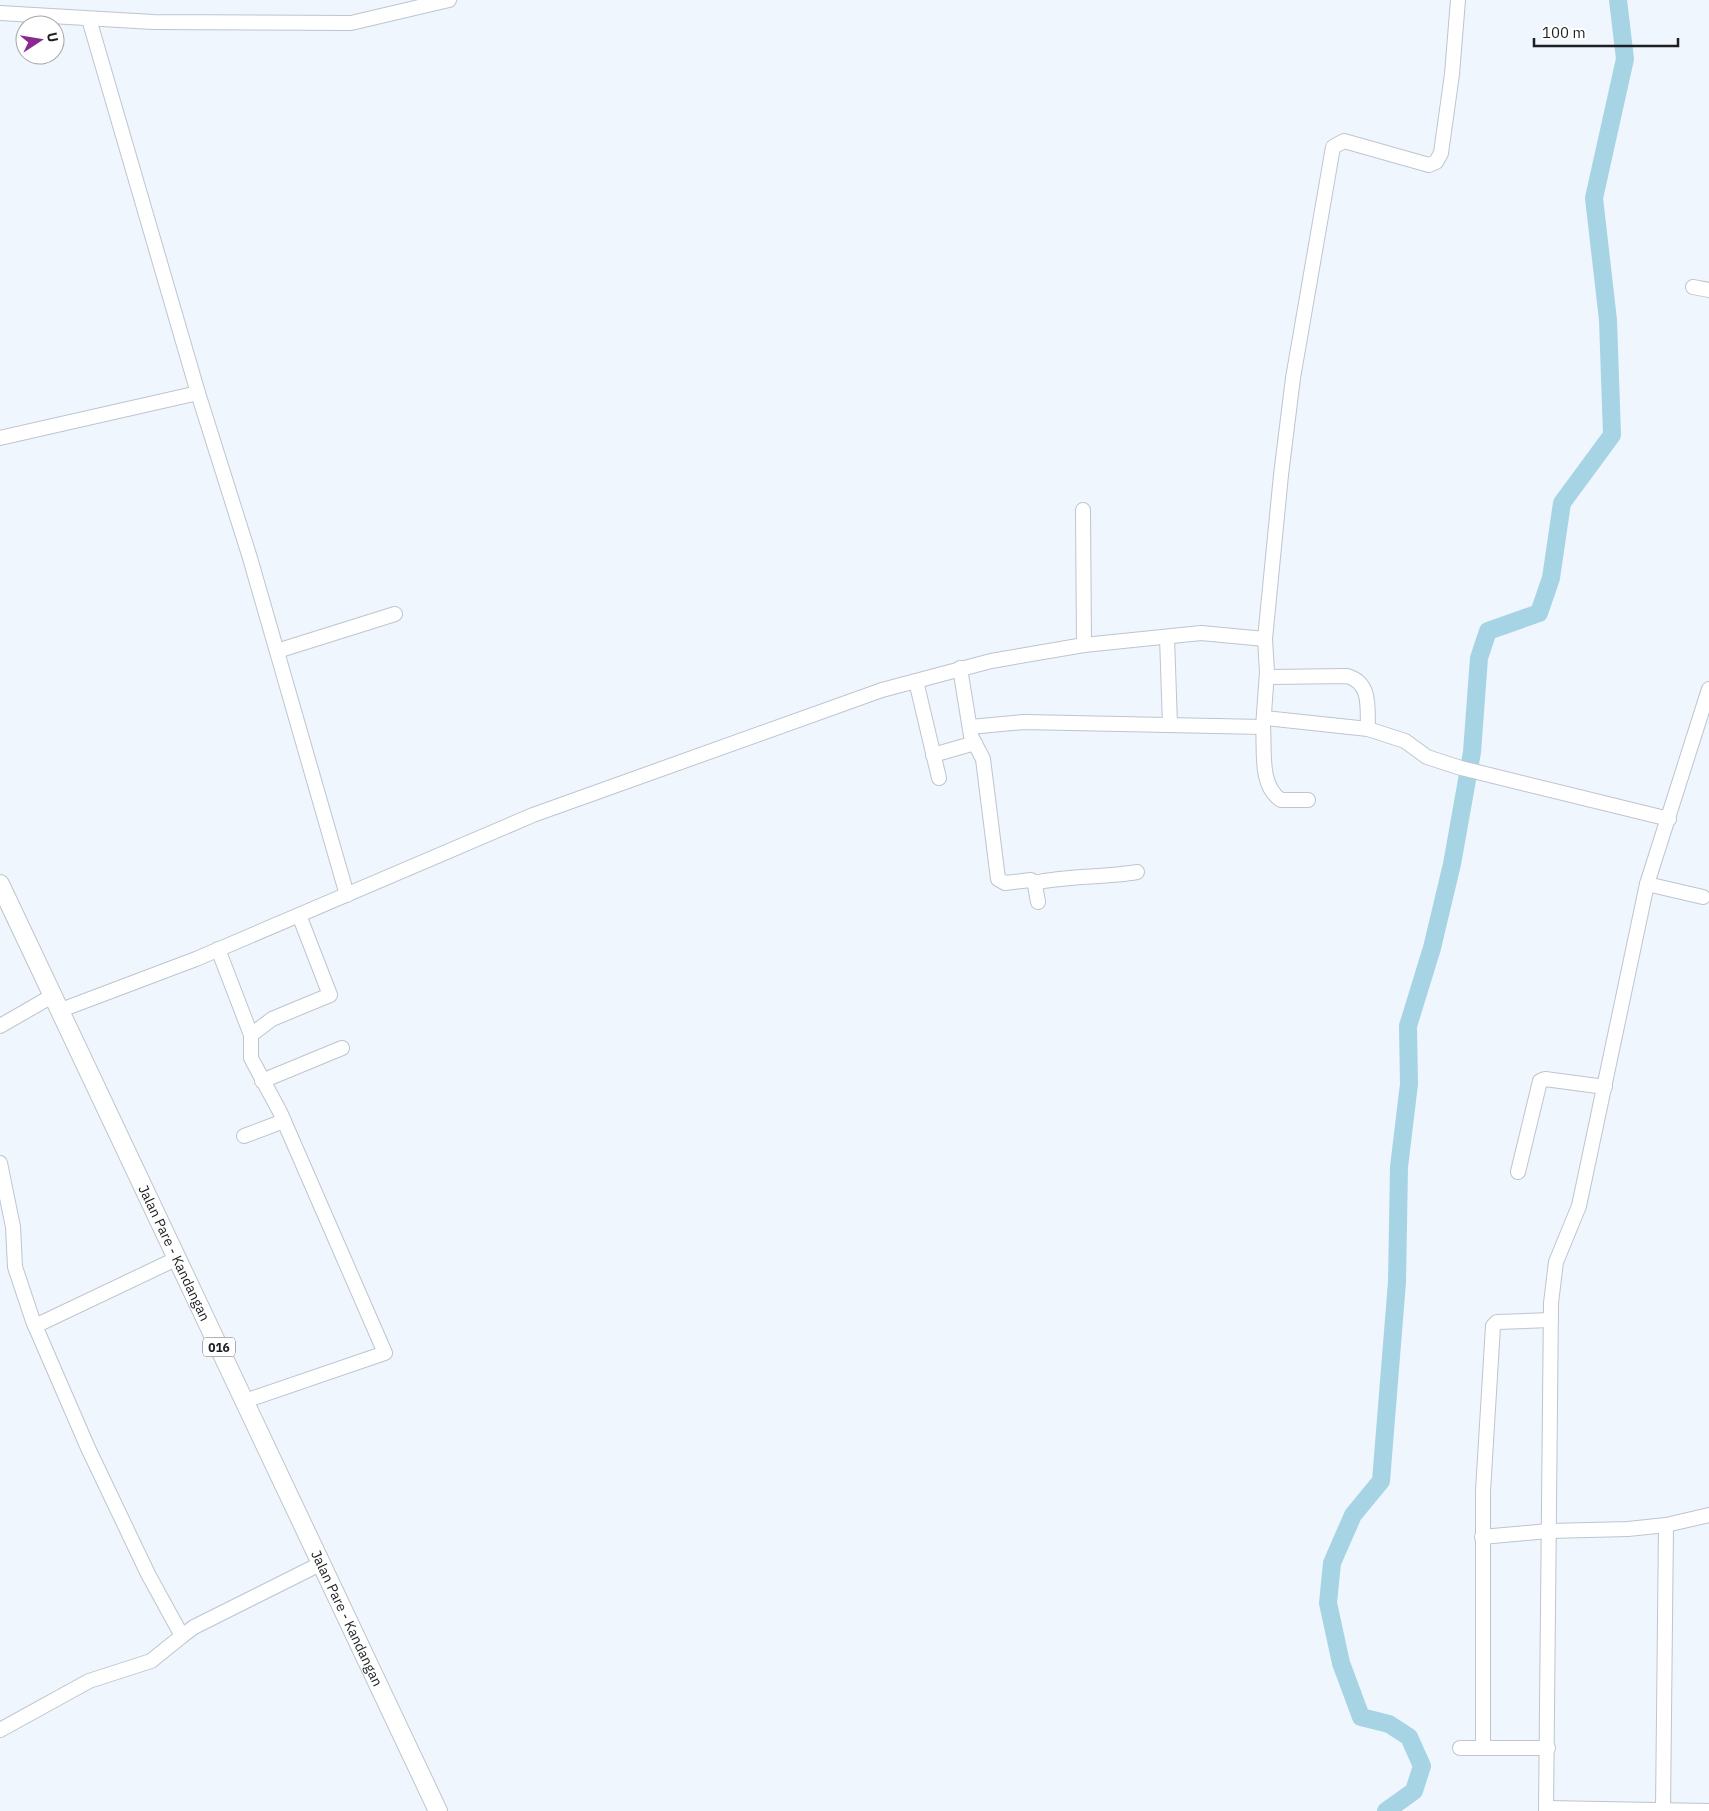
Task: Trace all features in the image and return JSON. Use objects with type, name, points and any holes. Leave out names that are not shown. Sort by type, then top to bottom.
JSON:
[{"type":"main road","name":"Jalan Pare - Kandangan","points":[[0,884],[58,1003],[438,1811]]},
{"type":"street","points":[[0,13],[217,24],[351,23],[449,0]]},
{"type":"street","points":[[1308,800],[1281,800],[1269,788],[1265,772],[1264,722],[1267,677],[1265,639],[1289,406],[1332,150],[1336,144],[1344,141],[1429,165],[1436,162],[1441,154],[1451,84],[1458,0]]},
{"type":"street","points":[[89,19],[198,393],[250,558],[347,895]]},
{"type":"street","points":[[1693,287],[1709,290]]},
{"type":"street","points":[[0,438],[198,393]]},
{"type":"street","points":[[1083,510],[1084,645]]},
{"type":"street","points":[[277,651],[395,614]]},
{"type":"street","points":[[0,1026],[58,1003],[218,950],[533,815],[696,755],[803,720],[882,690],[960,668],[1024,654],[1084,645],[1201,633],[1265,639]]},
{"type":"street","points":[[1167,637],[1170,725]]},
{"type":"street","points":[[960,668],[970,727],[983,759],[998,879],[1003,882],[1028,880],[1034,883],[1057,878],[1082,879],[1137,872]]},
{"type":"street","points":[[1267,677],[1347,676],[1356,678],[1367,692],[1368,729]]},
{"type":"street","points":[[916,681],[939,778]]},
{"type":"street","points":[[1709,689],[1647,884],[1579,1206],[1554,1270],[1551,1320],[1548,1531],[1547,1810],[1709,1811]]},
{"type":"street","points":[[970,727],[1024,722],[1170,725],[1264,722],[1368,729],[1405,740],[1427,757],[1461,768],[1669,819]]},
{"type":"street","points":[[933,755],[975,743]]},
{"type":"street","points":[[1034,883],[1038,902]]},
{"type":"street","points":[[1647,884],[1703,897]]},
{"type":"street","points":[[251,1035],[272,1019],[330,995],[299,915]]},
{"type":"street","points":[[218,950],[251,1035],[251,1058],[284,1121],[385,1353],[245,1401]]},
{"type":"street","points":[[262,1081],[342,1048]]},
{"type":"street","points":[[1518,1172],[1540,1081],[1545,1079],[1605,1087]]},
{"type":"street","points":[[244,1136],[284,1121]]},
{"type":"street","points":[[0,1163],[14,1227],[14,1267],[35,1326],[101,1475],[148,1574],[182,1636]]},
{"type":"street","points":[[35,1326],[178,1258]]},
{"type":"street","points":[[1483,1748],[1482,1537],[1485,1426],[1494,1324],[1497,1322],[1551,1320]]},
{"type":"street","points":[[1482,1537],[1548,1531],[1611,1531],[1666,1525],[1709,1515]]},
{"type":"street","points":[[1663,1810],[1666,1525]]},
{"type":"street","points":[[0,1730],[89,1681],[150,1661],[194,1627],[322,1564]]},
{"type":"street","points":[[1460,1748],[1548,1748]]},
{"type":"waterway","points":[[1386,1811],[1414,1791],[1422,1766],[1409,1737],[1389,1724],[1361,1717],[1341,1663],[1328,1603],[1332,1563],[1353,1515],[1381,1481],[1397,1282],[1399,1167],[1409,1084],[1408,1026],[1432,948],[1452,864],[1472,752],[1479,658],[1488,631],[1539,613],[1551,578],[1562,503],[1612,435],[1608,320],[1594,198],[1625,59],[1618,0]]}]
